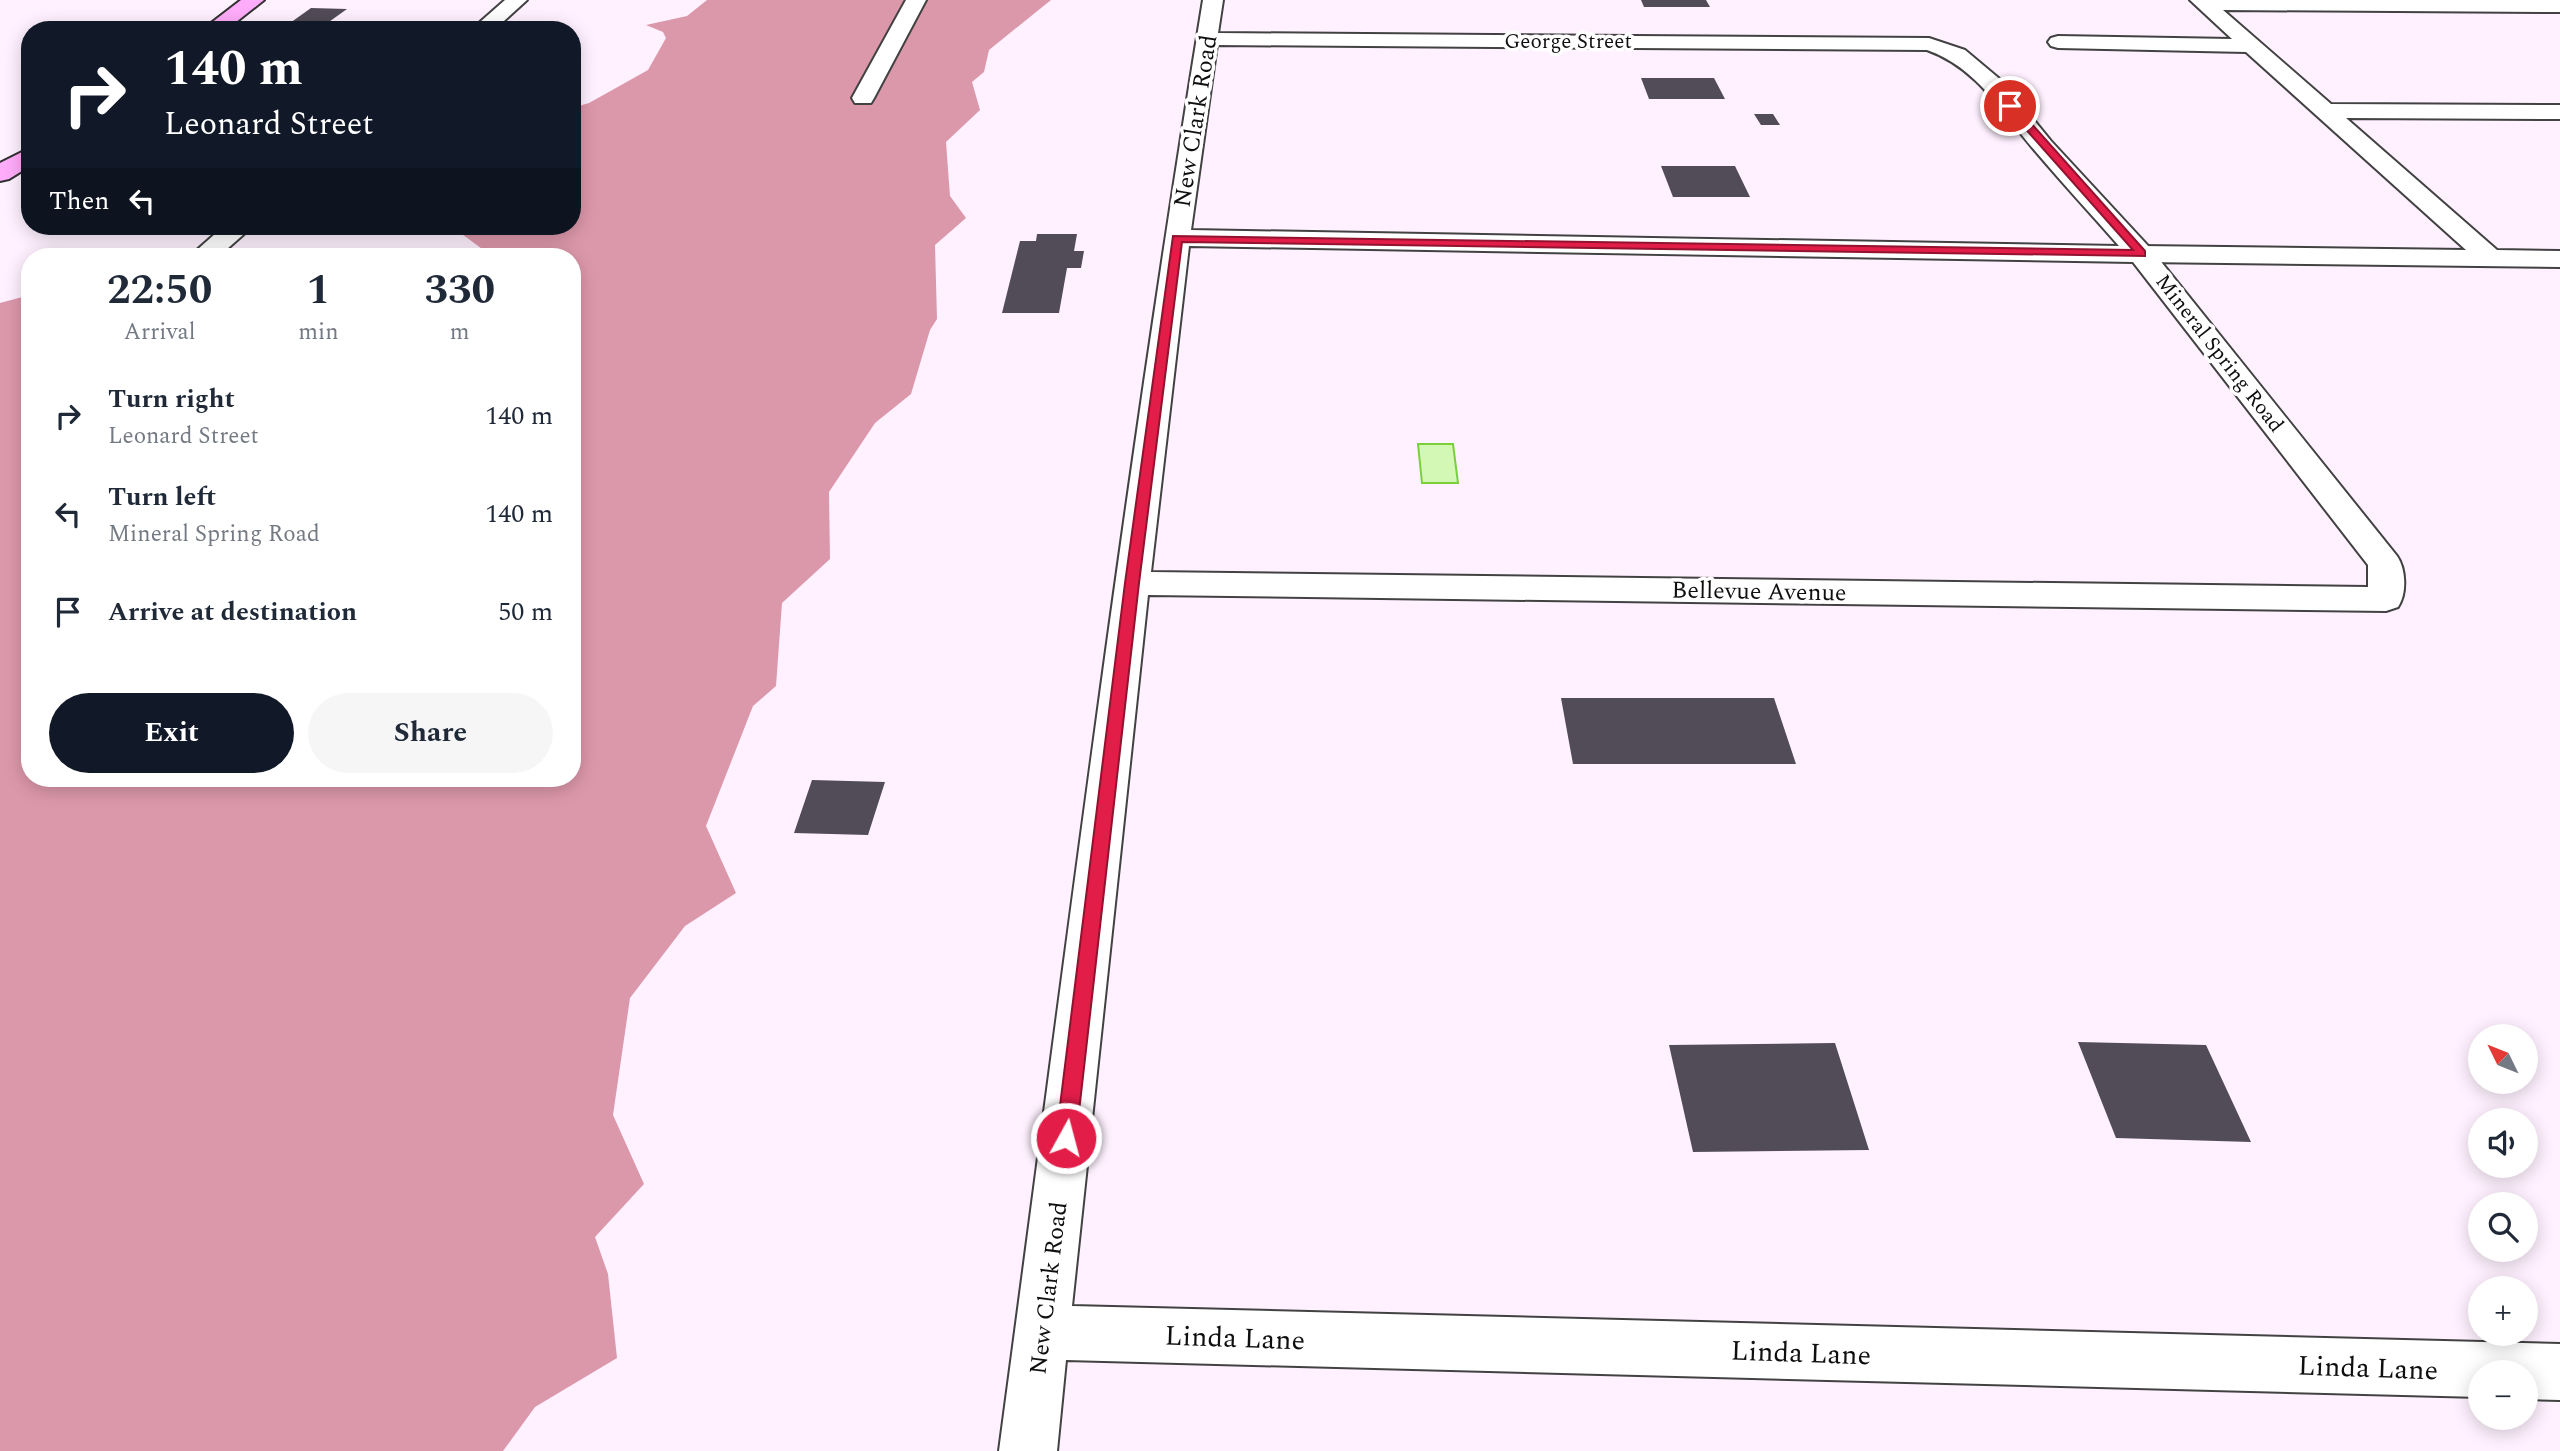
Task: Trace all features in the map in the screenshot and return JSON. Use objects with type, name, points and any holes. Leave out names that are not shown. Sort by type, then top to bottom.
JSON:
[{"type":"street","points":[[225,21],[254,0]]},
{"type":"street","points":[[492,21],[517,0]]},
{"type":"street","points":[[863,98],[916,0]]},
{"type":"street","name":"New Clark Road","points":[[1028,1451],[1132,583],[1177,238],[1213,0]]},
{"type":"street","points":[[2202,2],[2560,6]]},
{"type":"street","points":[[2202,2],[2490,257]]},
{"type":"street","name":"George Street","points":[[1208,39],[1929,44]]},
{"type":"street","points":[[2058,42],[2252,46]]},
{"type":"street","name":"Mineral Spring Road","points":[[1929,44],[1958,54],[1994,86],[2043,146],[2141,254],[2385,564],[2386,599]]},
{"type":"street","points":[[2325,111],[2560,112]]},
{"type":"street","points":[[0,174],[21,161]]},
{"type":"street","points":[[213,248],[229,235]]},
{"type":"street","points":[[1177,238],[2560,259]]},
{"type":"street","name":"Bellevue Avenue","points":[[1132,583],[2386,599]]},
{"type":"street","name":"Linda Lane","points":[[1043,1332],[2560,1372]]},
{"type":"shaded area","points":[[707,0],[1051,0],[989,50],[984,72],[972,82],[980,110],[946,142],[950,196],[966,218],[935,245],[937,319],[930,330],[911,394],[875,423],[829,492],[830,559],[782,603],[776,686],[753,706],[706,826],[736,893],[685,926],[630,998],[613,1115],[644,1184],[595,1237],[608,1274],[617,1358],[535,1407],[503,1451],[0,1451],[0,303],[21,297],[21,787],[581,787],[581,248],[481,248],[463,235],[581,235],[581,105],[648,70],[666,38],[663,32],[646,25],[687,16]]},
{"type":"shaded area","points":[[1418,444],[1453,444],[1458,483],[1422,483]]},
{"type":"building","points":[[1641,0],[1706,0],[1710,7],[1644,7]]},
{"type":"building","points":[[311,8],[347,9],[330,21],[293,21]]},
{"type":"building","points":[[1641,78],[1714,78],[1725,99],[1649,99]]},
{"type":"building","points":[[1754,114],[1773,114],[1780,125],[1761,125]]},
{"type":"building","points":[[1661,166],[1735,166],[1750,197],[1673,197]]},
{"type":"building","points":[[1037,234],[1077,234],[1074,251],[1084,251],[1081,268],[1067,268],[1059,313],[1002,313],[1020,241],[1036,241]]},
{"type":"building","points":[[1561,698],[1774,698],[1796,764],[1573,764]]},
{"type":"building","points":[[812,780],[885,782],[868,835],[794,833]]},
{"type":"building","points":[[2078,1042],[2206,1045],[2251,1142],[2116,1138]]},
{"type":"building","points":[[1835,1043],[1869,1150],[1693,1152],[1669,1045]]},
{"type":"route","points":[[1066,1138],[1132,583],[1177,238],[2141,254],[2010,106]]}]
